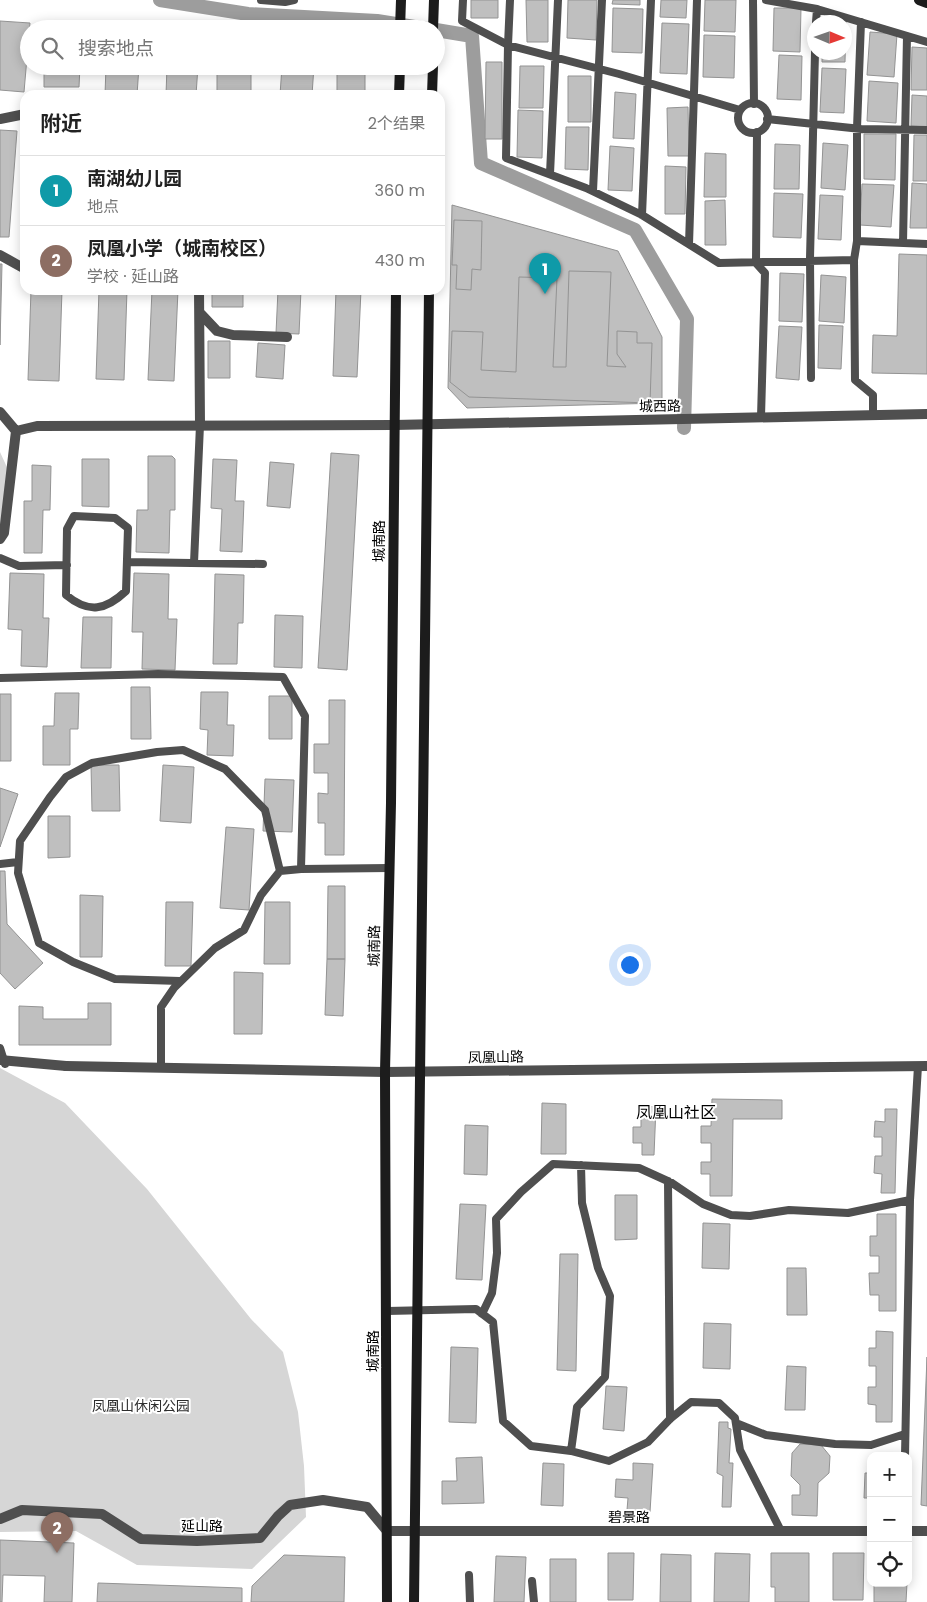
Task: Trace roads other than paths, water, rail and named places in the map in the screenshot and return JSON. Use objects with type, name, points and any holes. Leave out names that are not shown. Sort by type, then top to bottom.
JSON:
[{"type":"main road","points":[[400,20],[401,0]]},
{"type":"main road","points":[[918,0],[927,3]]},
{"type":"main road","points":[[434,1],[434,20]]},
{"type":"main road","points":[[399,90],[400,75]]},
{"type":"main road","points":[[432,90],[433,75]]},
{"type":"main road","name":"城南路","points":[[387,1602],[385,1072],[396,295]]},
{"type":"main road","points":[[414,1602],[429,295]]},
{"type":"street","points":[[0,119],[20,115]]},
{"type":"street","points":[[0,255],[20,266]]},
{"type":"street","points":[[199,295],[200,425]]},
{"type":"street","points":[[200,313],[217,331],[233,335],[288,338]]},
{"type":"street","points":[[0,412],[16,431],[4,533],[0,539]]},
{"type":"street","name":"城西路","points":[[16,431],[37,426],[394,425],[927,414]]},
{"type":"street","name":"凤凰山路","points":[[3,1061],[66,1066],[385,1072],[923,1066]]},
{"type":"street","name":"延山路","points":[[0,1519],[22,1510],[102,1514],[141,1539],[197,1541],[260,1538],[290,1505],[324,1500],[367,1507],[387,1531]]},
{"type":"street","name":"碧景路","points":[[387,1531],[867,1531]]},
{"type":"street","points":[[912,1531],[927,1531]]},
{"type":"lane","points":[[261,0],[285,2],[294,0]]},
{"type":"lane","points":[[463,0],[462,21],[508,46],[600,69],[740,110]]},
{"type":"lane","points":[[510,0],[506,158],[593,191],[642,215],[720,263],[854,260]]},
{"type":"lane","points":[[550,174],[558,0]]},
{"type":"lane","points":[[593,191],[602,0]]},
{"type":"lane","points":[[642,215],[652,0]]},
{"type":"lane","points":[[689,244],[696,0]]},
{"type":"lane","points":[[753,0],[754,104]]},
{"type":"lane","points":[[766,0],[817,9],[927,42]]},
{"type":"lane","points":[[817,9],[817,15]]},
{"type":"lane","points":[[861,22],[857,128],[857,242],[854,260],[855,380],[872,395],[873,415]]},
{"type":"lane","points":[[903,243],[907,36]]},
{"type":"lane","points":[[811,378],[810,261],[815,60]]},
{"type":"lane","points":[[747,104],[754,104],[764,108],[767,119],[765,126],[757,132],[747,132],[738,120],[740,110],[747,104]]},
{"type":"lane","points":[[767,119],[857,128],[927,130]]},
{"type":"lane","points":[[757,132],[756,263],[765,273],[761,417]]},
{"type":"lane","points":[[857,242],[927,244]]},
{"type":"lane","points":[[194,563],[200,425]]},
{"type":"lane","points":[[74,516],[115,518],[128,528],[126,591],[116,600],[104,607],[78,605],[66,595],[67,565],[67,529],[74,516]]},
{"type":"lane","points":[[0,558],[19,566],[67,565]]},
{"type":"lane","points":[[127,562],[263,564]]},
{"type":"lane","points":[[0,678],[158,674],[283,677],[304,716],[301,869]]},
{"type":"lane","points":[[180,981],[115,979],[73,962],[39,943],[18,873],[20,840],[66,777],[92,763],[156,752],[183,750],[225,769],[265,810],[280,871]]},
{"type":"lane","points":[[0,864],[18,862]]},
{"type":"lane","points":[[161,1068],[161,1007],[180,981],[215,948],[244,930],[261,895],[280,871],[389,868]]},
{"type":"lane","points":[[0,1048],[3,1061]]},
{"type":"lane","points":[[904,1452],[910,1200],[923,1066]]},
{"type":"lane","points":[[482,1314],[492,1293],[497,1253],[496,1219],[520,1192],[553,1164],[639,1168],[668,1181],[704,1204],[731,1215],[750,1216],[789,1210],[848,1213],[910,1200]]},
{"type":"lane","points":[[572,1451],[577,1406],[605,1377],[610,1296],[598,1268],[582,1203],[582,1165]]},
{"type":"lane","points":[[668,1181],[670,1419]]},
{"type":"lane","points":[[387,1310],[476,1309],[493,1322],[503,1421],[532,1446],[572,1451],[609,1461],[648,1442],[670,1419],[691,1402],[719,1403],[735,1418],[740,1450],[781,1531]]},
{"type":"lane","points":[[736,1422],[766,1435],[835,1444],[871,1445],[905,1434]]},
{"type":"lane","points":[[469,1576],[470,1602]]},
{"type":"lane","points":[[532,1581],[534,1602]]},
{"type":"waterway","points":[[160,0],[248,14],[359,20]]},
{"type":"waterway","points":[[445,32],[472,36],[481,163],[635,230],[687,319],[684,428]]},
{"type":"place","name":"南湖幼儿园","points":[[545,294]]},
{"type":"place","name":"凤凰小学（城南校区）","points":[[57,1553]]},
{"type":"district","name":"凤凰山社区","points":[[676,1112]]},
{"type":"park label","name":"凤凰山休闲公园","points":[[141,1406]]}]
